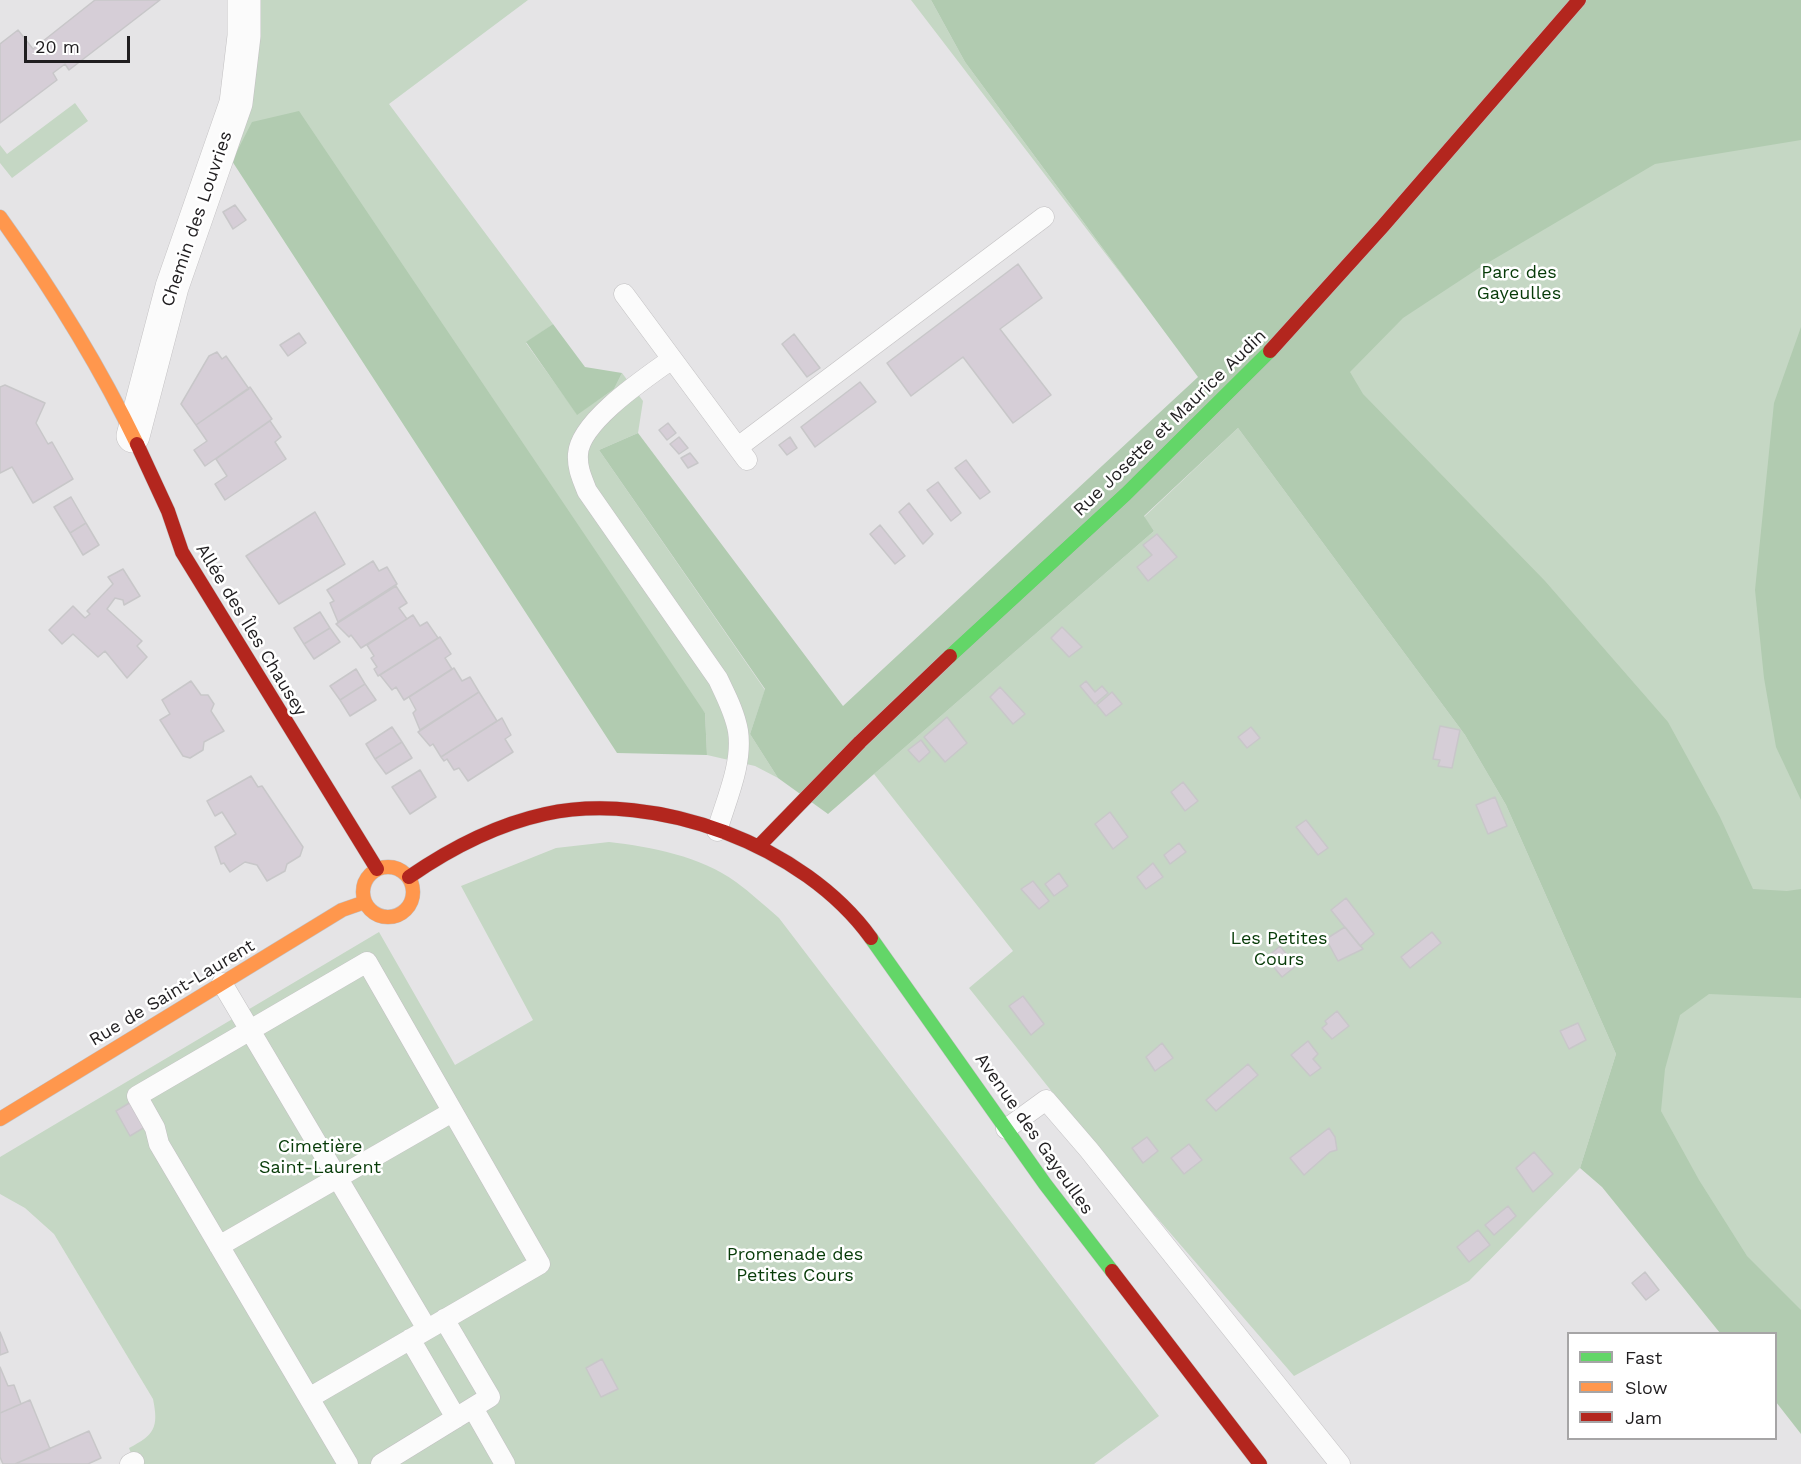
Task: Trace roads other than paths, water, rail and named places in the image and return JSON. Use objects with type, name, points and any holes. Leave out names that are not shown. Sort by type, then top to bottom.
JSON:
[{"type":"street","name":"Chemin des Louvries","points":[[133,436],[172,287],[236,103],[244,36],[244,0]]},
{"type":"street","name":"Rue Josette et Maurice Audin","points":[[759,846],[846,754],[1178,444],[1291,328],[1579,0]]},
{"type":"street","name":"Allée des Îles Chausey","points":[[0,218],[21,246],[133,436],[168,505],[182,552],[377,869]]},
{"type":"street","points":[[409,877],[458,845],[520,819],[574,808],[636,809],[717,831],[759,846]]},
{"type":"street","name":"Avenue des Gayeulles","points":[[759,846],[799,869],[845,908],[934,1025],[1045,1184],[1260,1464]]},
{"type":"street","points":[[391,867],[409,877],[414,891],[413,899],[403,912],[386,917],[370,909],[365,902],[363,894],[366,880],[377,869],[391,867]]},
{"type":"street","name":"Rue de Saint-Laurent","points":[[0,1119],[342,910],[365,902]]},
{"type":"lane","points":[[624,294],[742,453],[1044,217]]},
{"type":"lane","points":[[672,359],[633,387],[587,431],[578,452],[578,469],[587,490],[718,679],[731,708],[738,730],[740,752],[717,831]]},
{"type":"lane","points":[[309,1398],[540,1264],[367,962],[137,1096],[155,1128],[159,1144],[219,1246],[348,1464]]},
{"type":"lane","points":[[222,983],[427,1329],[464,1413],[506,1464]]},
{"type":"lane","points":[[1006,1129],[1046,1100],[1089,1150],[1340,1464]]},
{"type":"lane","points":[[219,1246],[452,1112]]},
{"type":"lane","points":[[381,1464],[490,1397],[427,1329]]},
{"type":"park label","name":"Parc des Gayeulles","points":[[1519,283]]},
{"type":"park label","name":"Les Petites Cours","points":[[1279,949]]},
{"type":"park label","name":"Cimetière Saint-Laurent","points":[[320,1157]]},
{"type":"park label","name":"Promenade des Petites Cours","points":[[795,1265]]}]
